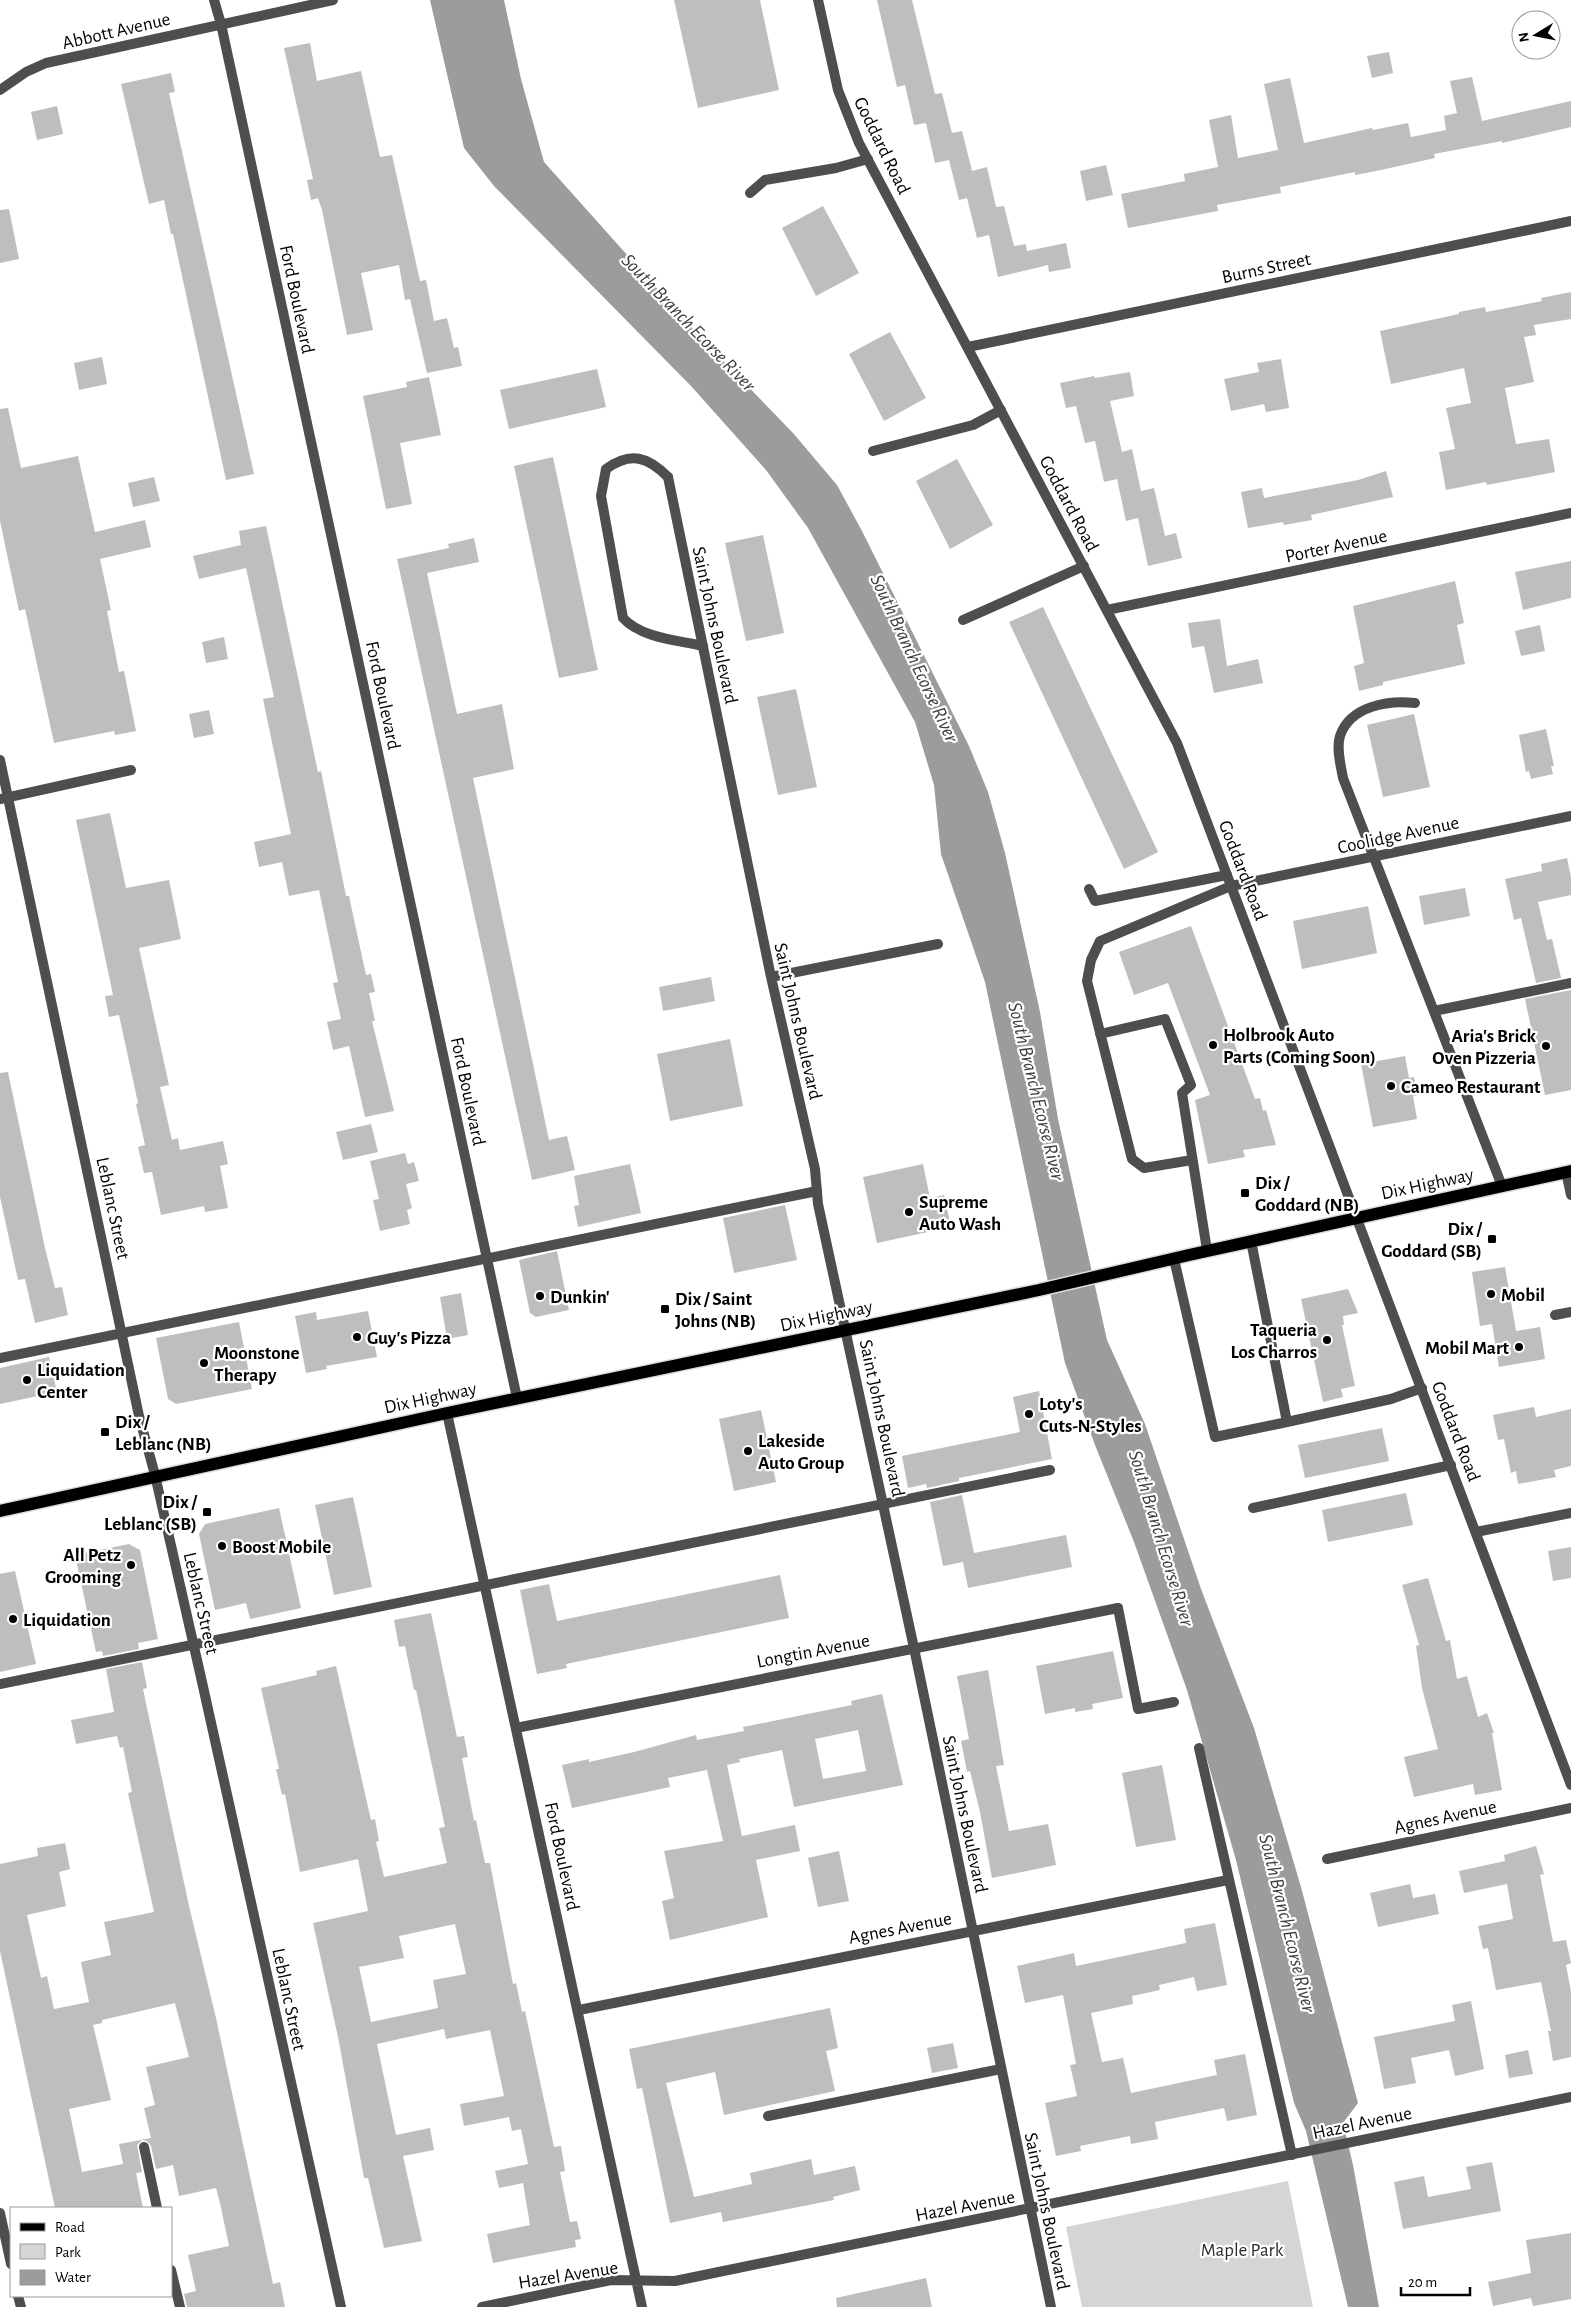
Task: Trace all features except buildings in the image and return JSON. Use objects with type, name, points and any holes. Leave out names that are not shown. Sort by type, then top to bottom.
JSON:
[{"type":"main road","name":"Dix Highway","points":[[0,1510],[517,1398],[1039,1290],[1207,1250],[1569,1171]]},
{"type":"street","name":"Ford Boulevard","points":[[214,0],[221,24],[517,1398]]},
{"type":"street","name":"Abbott Avenue","points":[[0,90],[26,72],[46,63],[333,0]]},
{"type":"street","name":"Goddard Road","points":[[818,0],[838,90],[849,121],[1177,744],[1571,1785]]},
{"type":"street","points":[[750,193],[765,180],[836,168],[868,160]]},
{"type":"street","name":"Burns Street","points":[[968,348],[1571,221]]},
{"type":"street","points":[[874,451],[973,425],[1002,410]]},
{"type":"street","name":"Saint Johns Boulevard","points":[[703,646],[644,632],[628,624],[623,618],[601,496],[606,469],[618,461],[631,458],[645,460],[658,467],[668,477],[703,646],[771,977],[815,1169],[817,1192],[1051,2307]]},
{"type":"street","name":"Porter Avenue","points":[[1107,610],[1571,514]]},
{"type":"street","points":[[963,620],[1084,566]]},
{"type":"street","points":[[1415,703],[1398,701],[1375,706],[1357,714],[1346,724],[1340,738],[1343,778],[1502,1186]]},
{"type":"street","name":"Leblanc Street","points":[[0,760],[4,798],[139,1416],[155,1475],[341,2307]]},
{"type":"street","points":[[4,798],[131,770]]},
{"type":"street","name":"Coolidge Avenue","points":[[1192,1160],[1144,1168],[1132,1159],[1087,981],[1091,960],[1100,941],[1231,886],[1571,816]]},
{"type":"street","points":[[1089,889],[1095,901],[1227,875]]},
{"type":"street","points":[[771,977],[938,944]]},
{"type":"street","points":[[1434,1011],[1571,983]]},
{"type":"street","points":[[1100,1034],[1165,1018],[1192,1085],[1182,1093],[1207,1250]]},
{"type":"street","points":[[1569,1171],[1571,1195]]},
{"type":"street","points":[[0,1358],[817,1192]]},
{"type":"street","points":[[1251,1241],[1287,1422]]},
{"type":"street","points":[[1174,1259],[1215,1437],[1391,1399],[1422,1388]]},
{"type":"street","points":[[1555,1315],[1571,1312]]},
{"type":"street","name":"Ford Boulevard","points":[[447,1413],[642,2307]]},
{"type":"street","points":[[1253,1508],[1450,1465]]},
{"type":"street","points":[[0,1684],[1050,1470]]},
{"type":"street","points":[[1476,1532],[1571,1513]]},
{"type":"street","name":"Longtin Avenue","points":[[516,1728],[1118,1608],[1138,1709],[1174,1702]]},
{"type":"street","points":[[1199,1748],[1292,2155]]},
{"type":"street","name":"Agnes Avenue","points":[[1327,1859],[1571,1808]]},
{"type":"street","name":"Agnes Avenue","points":[[578,2010],[1228,1880]]},
{"type":"street","points":[[768,2116],[1001,2069]]},
{"type":"street","name":"Hazel Avenue","points":[[482,2307],[608,2281],[674,2281],[1030,2210],[1571,2097]]},
{"type":"street","points":[[144,2147],[157,2207]]},
{"type":"street","points":[[0,2213],[10,2259]]},
{"type":"street","points":[[172,2274],[180,2307]]},
{"type":"green space","name":"Maple Park","points":[[1288,2181],[1313,2307],[1082,2307],[1066,2227]]},
{"type":"water","name":"South Branch Ecorse River","points":[[430,0],[504,0],[521,79],[544,162],[705,342],[793,433],[837,485],[862,531],[969,746],[988,792],[1005,853],[1040,1012],[1058,1119],[1107,1340],[1145,1424],[1201,1589],[1254,1728],[1301,1887],[1358,2103],[1343,2123],[1353,2165],[1379,2307],[1348,2307],[1306,2131],[1294,2103],[1236,1860],[1187,1690],[1134,1542],[1095,1445],[1065,1363],[985,982],[941,854],[934,785],[915,722],[808,528],[766,470],[691,386],[494,186],[464,148]]},
{"type":"place","name":"Holbrook Auto Parts (Coming Soon)","points":[[1213,1045]]},
{"type":"place","name":"Aria's Brick Oven Pizzeria","points":[[1546,1046]]},
{"type":"place","name":"Cameo Restaurant","points":[[1391,1086]]},
{"type":"place","name":"Dix / Goddard (NB)","points":[[1245,1193]]},
{"type":"place","name":"Supreme Auto Wash","points":[[909,1212]]},
{"type":"place","name":"Dix / Goddard (SB)","points":[[1492,1239]]},
{"type":"place","name":"Mobil","points":[[1491,1294]]},
{"type":"place","name":"Dunkin'","points":[[540,1296]]},
{"type":"place","name":"Dix / Saint Johns (NB)","points":[[665,1309]]},
{"type":"place","name":"Guy's Pizza","points":[[357,1337]]},
{"type":"place","name":"Taqueria Los Charros","points":[[1327,1340]]},
{"type":"place","name":"Mobil Mart","points":[[1519,1347]]},
{"type":"place","name":"Moonstone Therapy","points":[[204,1363]]},
{"type":"place","name":"Liquidation Center","points":[[27,1380]]},
{"type":"place","name":"Loty's Cuts-N-Styles","points":[[1029,1414]]},
{"type":"place","name":"Dix / Leblanc (NB)","points":[[105,1432]]},
{"type":"place","name":"Lakeside Auto Group","points":[[748,1451]]},
{"type":"place","name":"Dix / Leblanc (SB)","points":[[207,1512]]},
{"type":"place","name":"Boost Mobile","points":[[222,1546]]},
{"type":"place","name":"All Petz Grooming","points":[[131,1565]]},
{"type":"place","name":"Liquidation","points":[[13,1619]]}]
